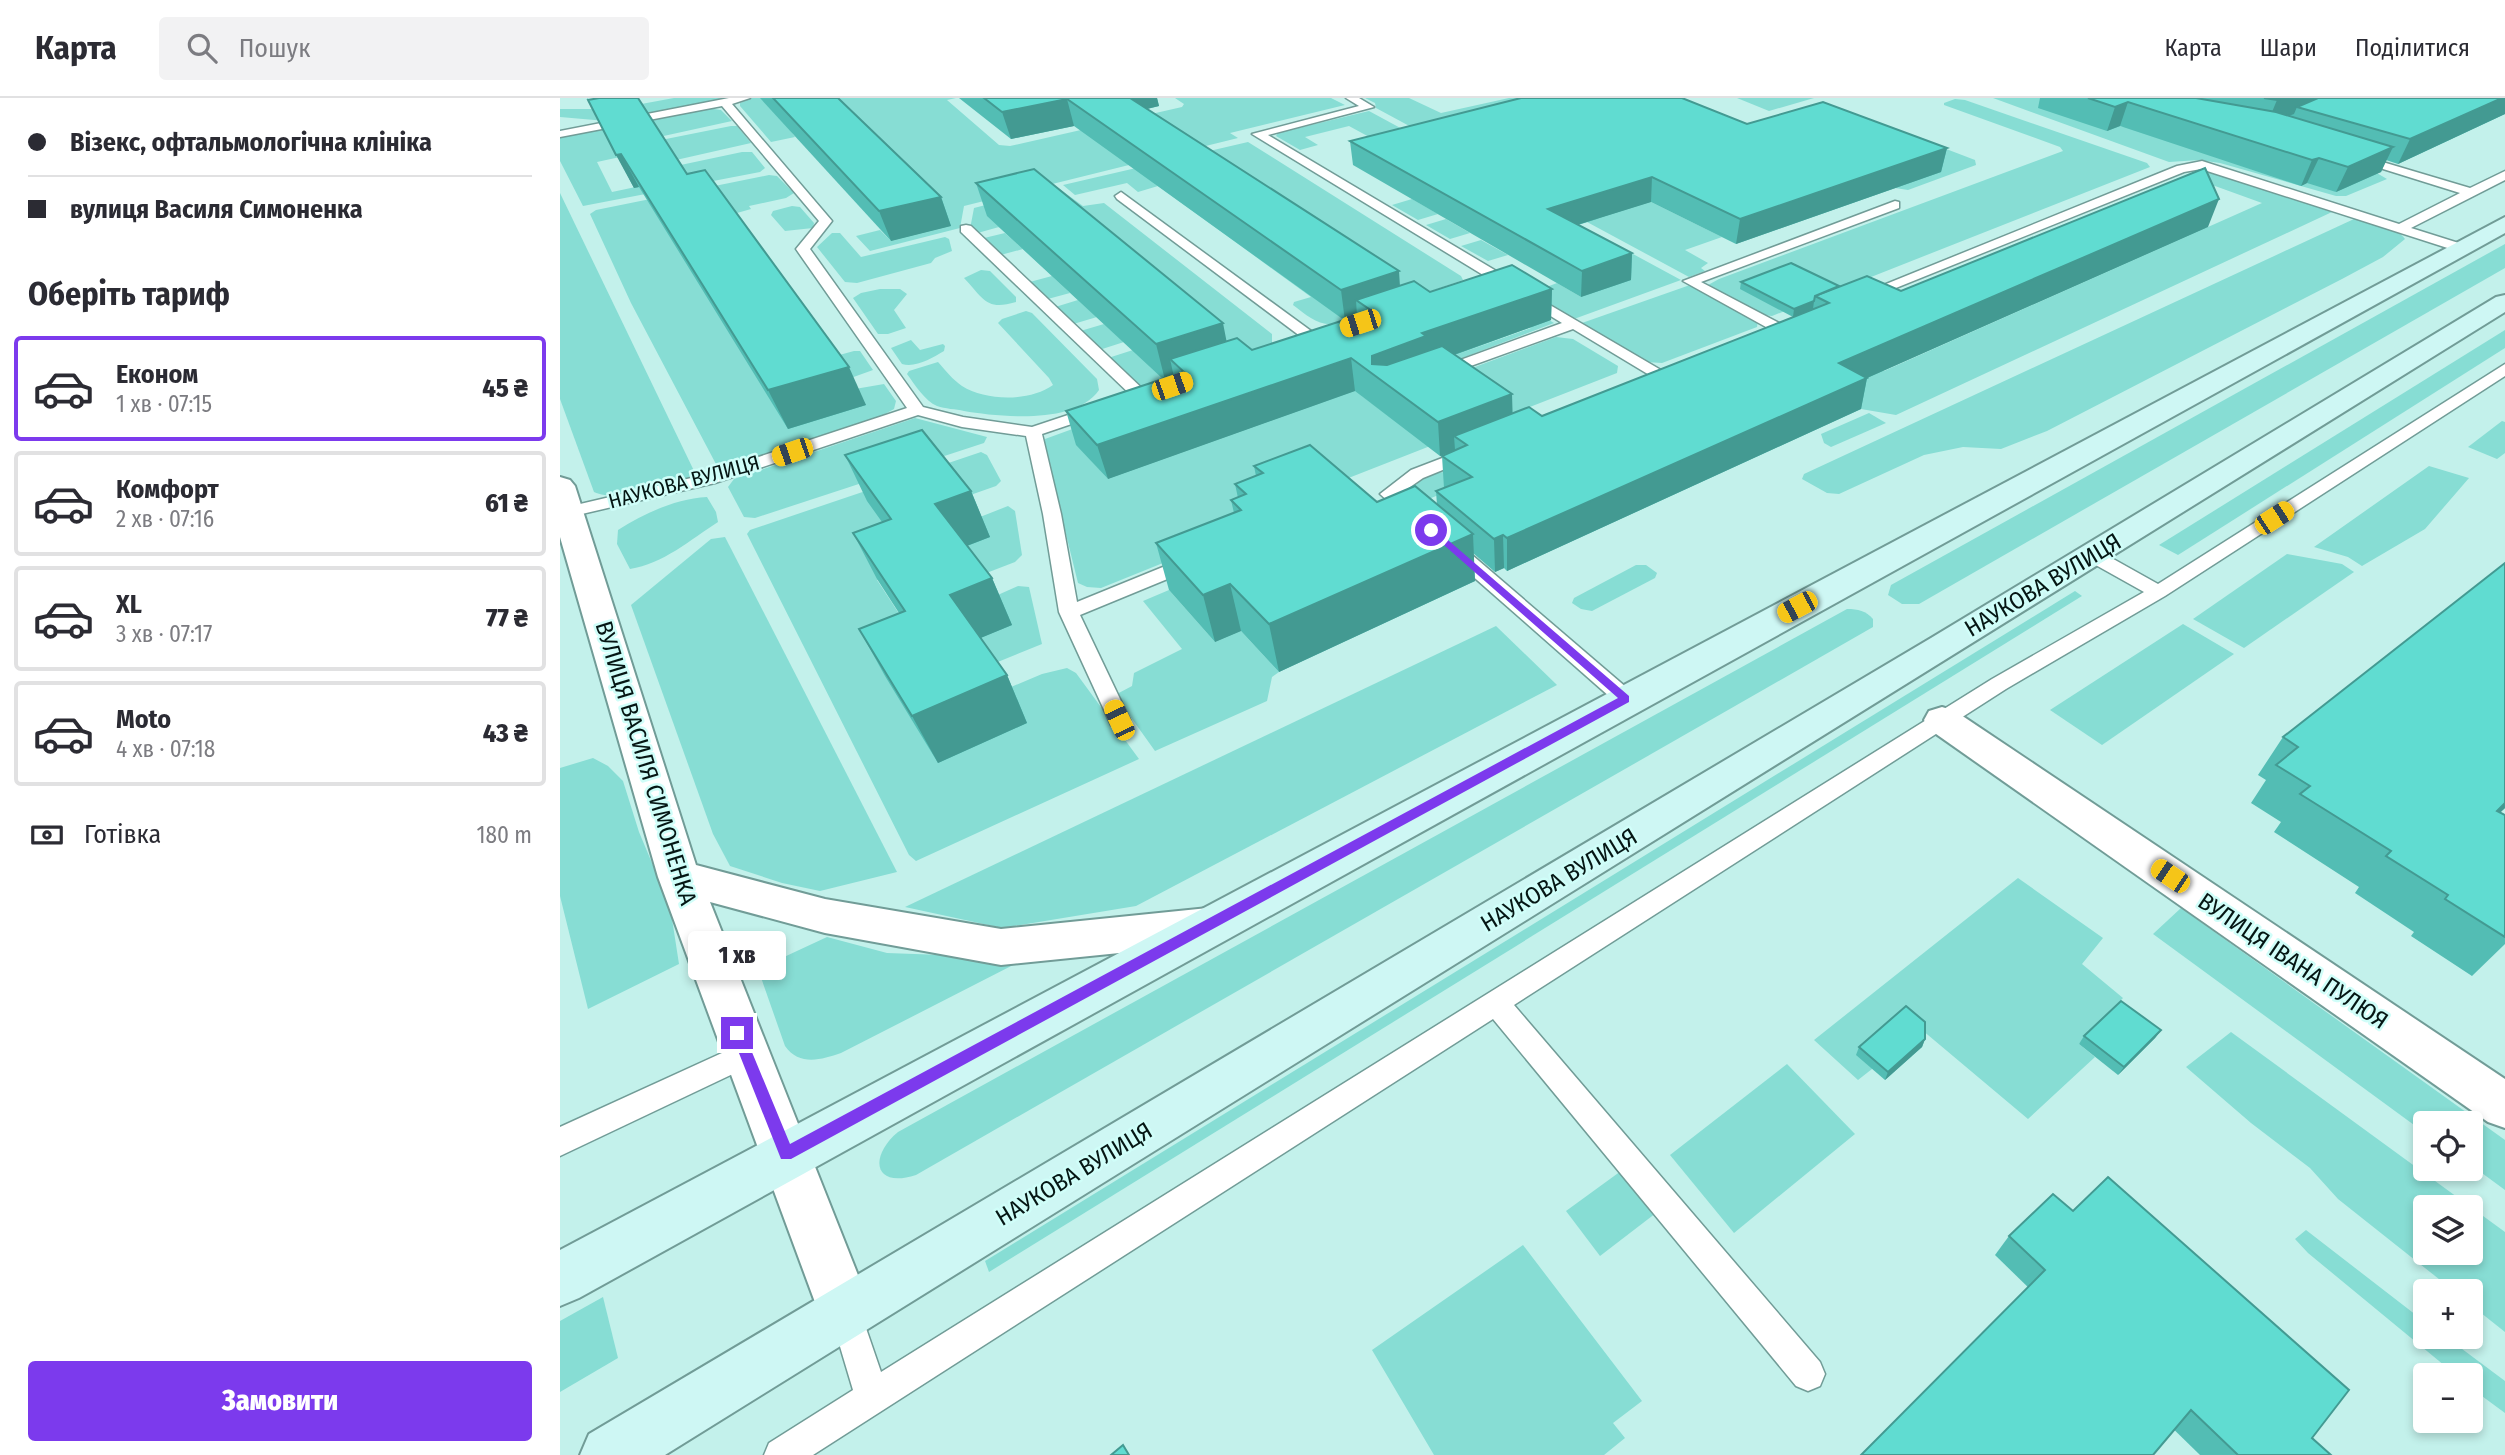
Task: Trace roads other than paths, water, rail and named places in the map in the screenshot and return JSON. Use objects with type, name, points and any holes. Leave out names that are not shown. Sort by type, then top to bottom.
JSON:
[{"type":"main road","points":[[560,1279],[786,1154],[2505,224]]},
{"type":"main road","name":"НАУКОВА ВУЛИЦЯ","points":[[610,1455],[2505,302]]},
{"type":"street","name":"ВУЛИЦЯ ВАСИЛЯ СИМОНЕНКА","points":[[564,499],[679,877],[846,1313]]},
{"type":"street","name":"ВУЛИЦЯ ІВАНА ПУЛЮЯ","points":[[1942,720],[2505,1105]]},
{"type":"street","points":[[679,877],[825,916],[1000,947],[1208,926]]},
{"type":"lane","points":[[560,134],[745,98]]},
{"type":"lane","points":[[1351,98],[1369,107],[1258,134],[1660,377]]},
{"type":"lane","points":[[724,102],[826,221],[803,249],[917,410],[962,422],[1033,432],[1134,398],[966,229]]},
{"type":"lane","points":[[2347,155],[2471,192]]},
{"type":"lane","points":[[1844,303],[2180,169],[2202,164],[2460,248]]},
{"type":"lane","points":[[2399,229],[2505,175]]},
{"type":"lane","points":[[1121,196],[1313,339]]},
{"type":"lane","points":[[1756,339],[1786,327],[1690,281],[1895,205]]},
{"type":"lane","points":[[1472,286],[1498,278]]},
{"type":"lane","points":[[1422,379],[1573,324]]},
{"type":"lane","points":[[781,1455],[1942,720],[2158,592],[2505,369]]},
{"type":"lane","name":"НАУКОВА ВУЛИЦЯ","points":[[564,499],[709,479],[917,410]]},
{"type":"lane","points":[[1033,432],[1052,514],[1069,612],[1119,720]]},
{"type":"lane","points":[[1481,448],[1417,474],[1389,494],[1626,699]]},
{"type":"lane","points":[[1069,612],[1213,554]]},
{"type":"lane","points":[[2092,555],[2158,592]]},
{"type":"lane","points":[[1495,1002],[1808,1374]]},
{"type":"lane","points":[[560,1142],[746,1054]]},
{"type":"lane","points":[[846,1313],[872,1397]]}]
